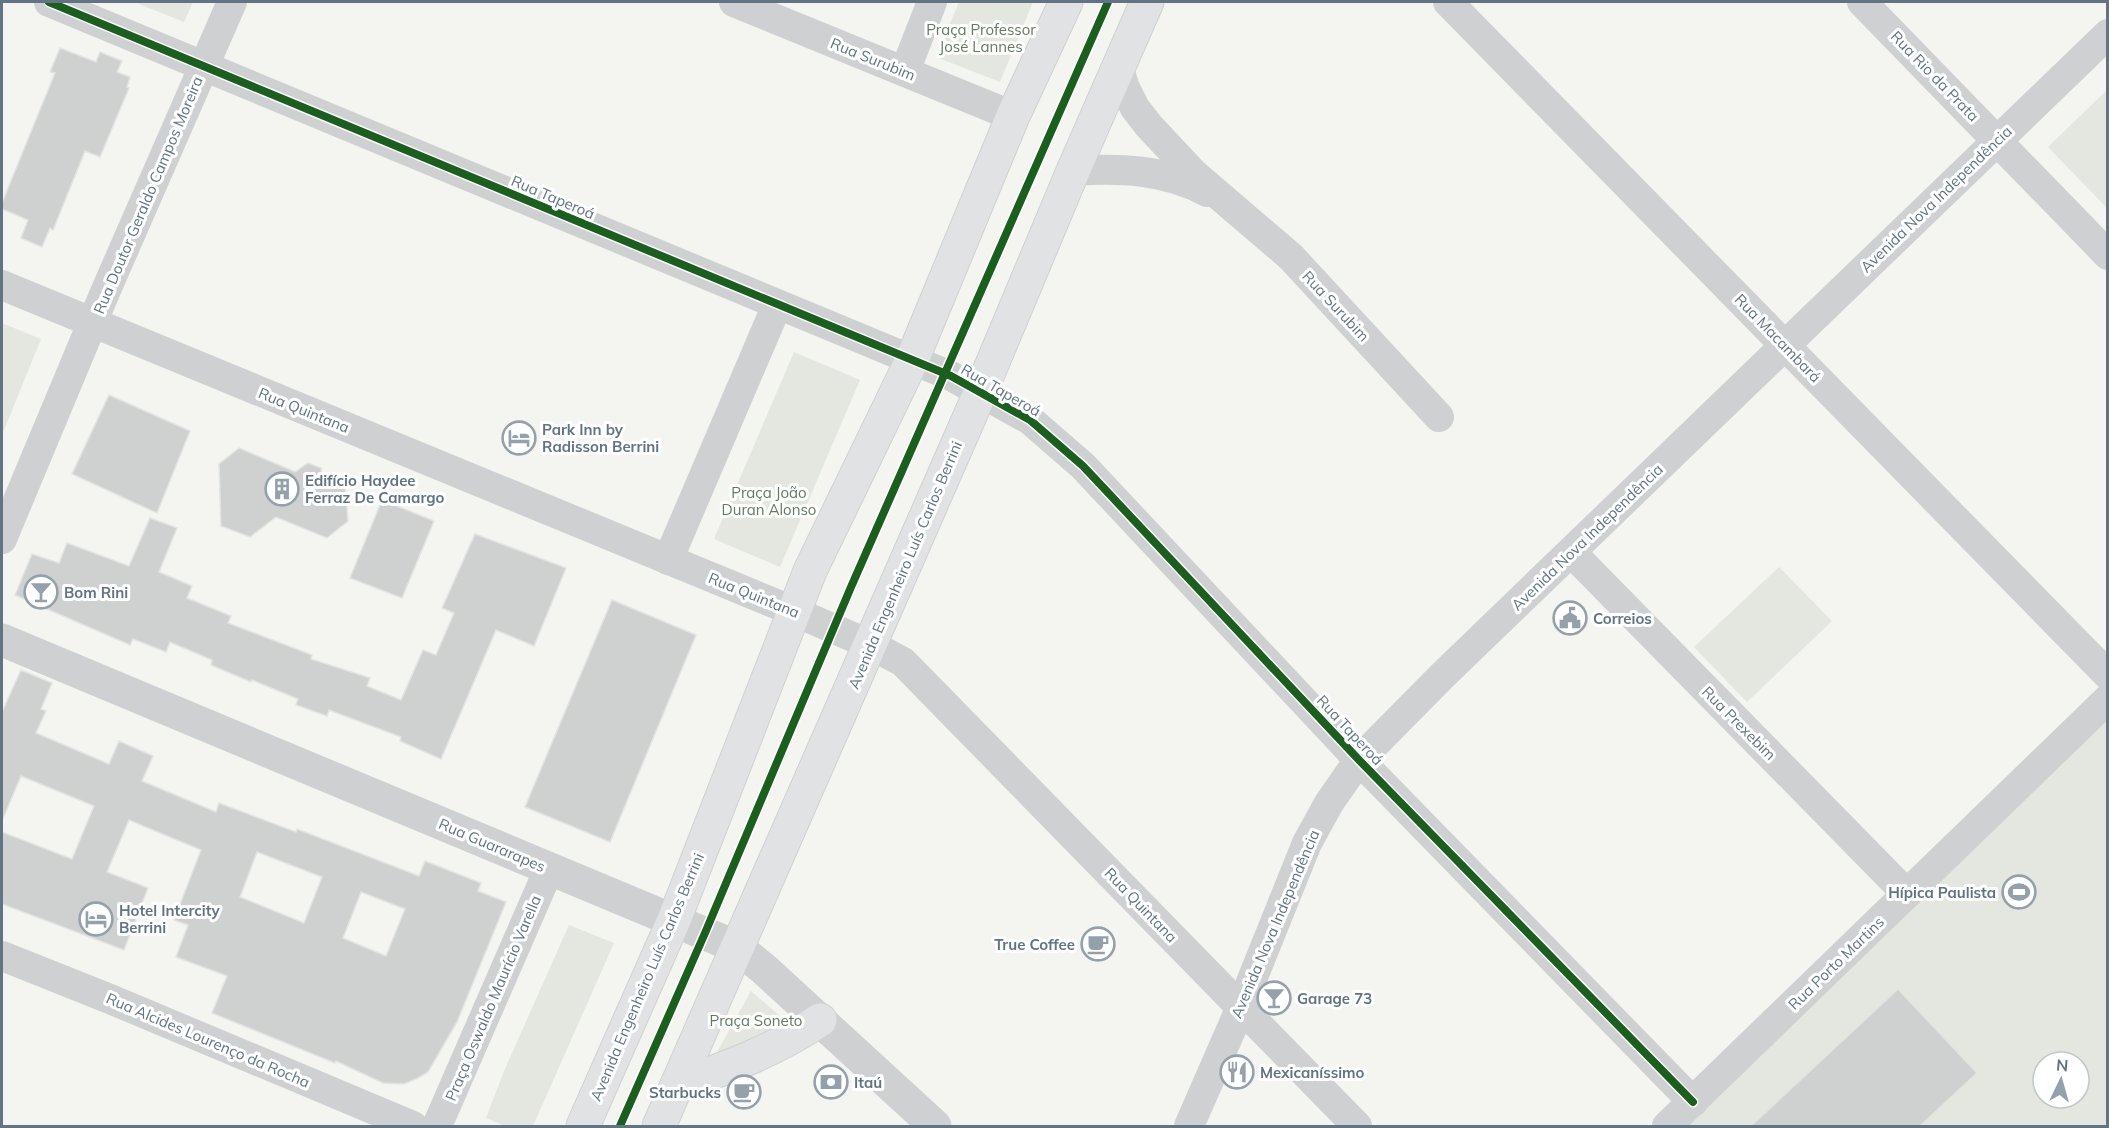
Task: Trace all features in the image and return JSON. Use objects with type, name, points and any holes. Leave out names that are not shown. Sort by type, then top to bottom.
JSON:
[{"type":"main road","name":"Avenida Engenheiro Luís Carlos Berrini","points":[[583,1126],[674,920],[810,570],[912,360],[1012,116],[1066,2]]},
{"type":"main road","name":"Avenida Engenheiro Luís Carlos Berrini","points":[[659,1126],[871,645],[1147,2]]},
{"type":"main road","points":[[677,1085],[757,1056],[820,1020]]},
{"type":"street","name":"Rua Taperoá","points":[[49,2],[951,376],[1030,420],[1083,466],[1359,760],[1693,1102]]},
{"type":"street","name":"Rua Doutor Geraldo Campos Moreira","points":[[2,539],[232,2]]},
{"type":"street","name":"Rua Surubim","points":[[734,2],[1012,116]]},
{"type":"street","points":[[905,71],[933,2]]},
{"type":"street","name":"Rua Macambará","points":[[1448,2],[2108,675]]},
{"type":"street","name":"Rua Rio da Prata","points":[[1862,2],[2108,255]]},
{"type":"street","name":"Avenida Nova Independência","points":[[1189,1126],[1241,1007],[1307,843],[1329,803],[1359,760],[1442,676],[2108,34]]},
{"type":"street","name":"Rua Surubim","points":[[1118,67],[1130,98],[1149,126],[1194,174],[1291,257],[1439,417]]},
{"type":"street","name":"Rua Surubim","points":[[1073,171],[1107,168],[1152,172],[1186,183],[1225,202]]},
{"type":"street","name":"Rua Quintana","points":[[2,285],[793,611],[871,645],[903,662],[1357,1126]]},
{"type":"street","points":[[668,560],[777,305]]},
{"type":"street","name":"Rua Prexebim","points":[[1571,552],[1906,894]]},
{"type":"street","name":"Rua Guararapes","points":[[2,640],[737,947],[935,1126]]},
{"type":"street","name":"Rua Porto Martins","points":[[1668,1126],[2108,699]]},
{"type":"street","name":"Praça Oswaldo Maurício Varella","points":[[437,1126],[549,869]]},
{"type":"street","name":"Rua Alcides Lourenço da Rocha","points":[[2,956],[413,1126]]},
{"type":"green space","points":[[134,2],[193,2],[184,22]]},
{"type":"green space","name":"Praça Professor José Lannes","points":[[959,2],[1033,2],[1000,82],[936,57]]},
{"type":"green space","points":[[2107,90],[2107,208],[2048,147]]},
{"type":"green space","points":[[2,323],[41,339],[2,435]]},
{"type":"green space","name":"Praça João Duran Alonso","points":[[794,352],[860,380],[780,567],[714,539]]},
{"type":"green space","points":[[1779,567],[1832,621],[1747,702],[1694,647]]},
{"type":"green space","name":"Hípica Paulista","points":[[2107,721],[2107,1126],[1686,1126]]},
{"type":"green space","points":[[569,925],[614,943],[533,1126],[505,1126],[486,1118],[504,1071]]},
{"type":"green space","name":"Praça Soneto","points":[[751,991],[793,1027],[716,1054]]},
{"type":"building","points":[[60,48],[96,62],[100,52],[122,61],[117,72],[130,77],[127,87],[129,88],[100,157],[85,151],[53,230],[50,228],[42,247],[21,238],[28,220],[2,209],[2,203],[55,73],[50,72]]},
{"type":"building","points":[[109,395],[190,431],[157,513],[72,474]]},
{"type":"building","name":"Edifício Haydee Ferraz De Camargo","points":[[239,448],[295,472],[308,463],[321,468],[322,476],[345,486],[348,521],[327,538],[276,517],[250,537],[221,526],[219,464]]},
{"type":"building","points":[[382,500],[434,521],[402,598],[350,578]]},
{"type":"building","points":[[150,518],[177,528],[159,572],[192,586],[187,598],[231,616],[228,623],[312,655],[311,659],[370,678],[367,686],[401,700],[423,650],[436,655],[454,613],[442,608],[475,534],[566,568],[534,646],[496,630],[441,759],[400,741],[401,737],[329,710],[327,716],[296,705],[298,699],[211,665],[212,660],[170,642],[166,652],[133,639],[130,645],[15,595],[32,554],[59,563],[67,543],[129,566]]},
{"type":"building","points":[[612,600],[696,635],[610,842],[525,807]]},
{"type":"building","points":[[21,670],[52,683],[41,709],[46,711],[36,733],[109,764],[119,741],[153,756],[142,781],[216,812],[219,803],[296,832],[297,829],[419,876],[425,861],[481,883],[478,891],[506,902],[457,1022],[428,1072],[404,1084],[383,1083],[336,1061],[335,1063],[212,1013],[227,976],[176,957],[188,925],[174,920],[201,850],[129,820],[107,872],[148,888],[124,950],[2,904],[2,832],[72,859],[94,806],[21,776],[2,821],[2,712]],"holes":[[[257,852],[322,877],[304,923],[240,897]],[[361,892],[405,909],[386,956],[343,938]]]},
{"type":"building","points":[[1898,989],[1977,1073],[1920,1126],[1751,1126]]},
{"type":"cycle path","points":[[49,2],[951,376],[1030,420],[1083,466],[1359,760],[1693,1102]]},
{"type":"cycle path","points":[[620,1126],[705,933],[851,587],[1108,2]]},
{"type":"place","name":"Park Inn by Radisson Berrini","points":[[519,438]]},
{"type":"place","name":"Edifício Haydee Ferraz De Camargo","points":[[282,489]]},
{"type":"place","name":"Bom Rini","points":[[41,592]]},
{"type":"place","name":"Correios","points":[[1570,618]]},
{"type":"place","name":"Hípica Paulista","points":[[2019,892]]},
{"type":"place","name":"Hotel Intercity Berrini","points":[[96,919]]},
{"type":"place","name":"True Coffee","points":[[1098,944]]},
{"type":"place","name":"Garage 73","points":[[1274,998]]},
{"type":"place","name":"Mexicaníssimo","points":[[1237,1072]]},
{"type":"place","name":"Itaú","points":[[831,1082]]},
{"type":"place","name":"Starbucks","points":[[744,1092]]}]
